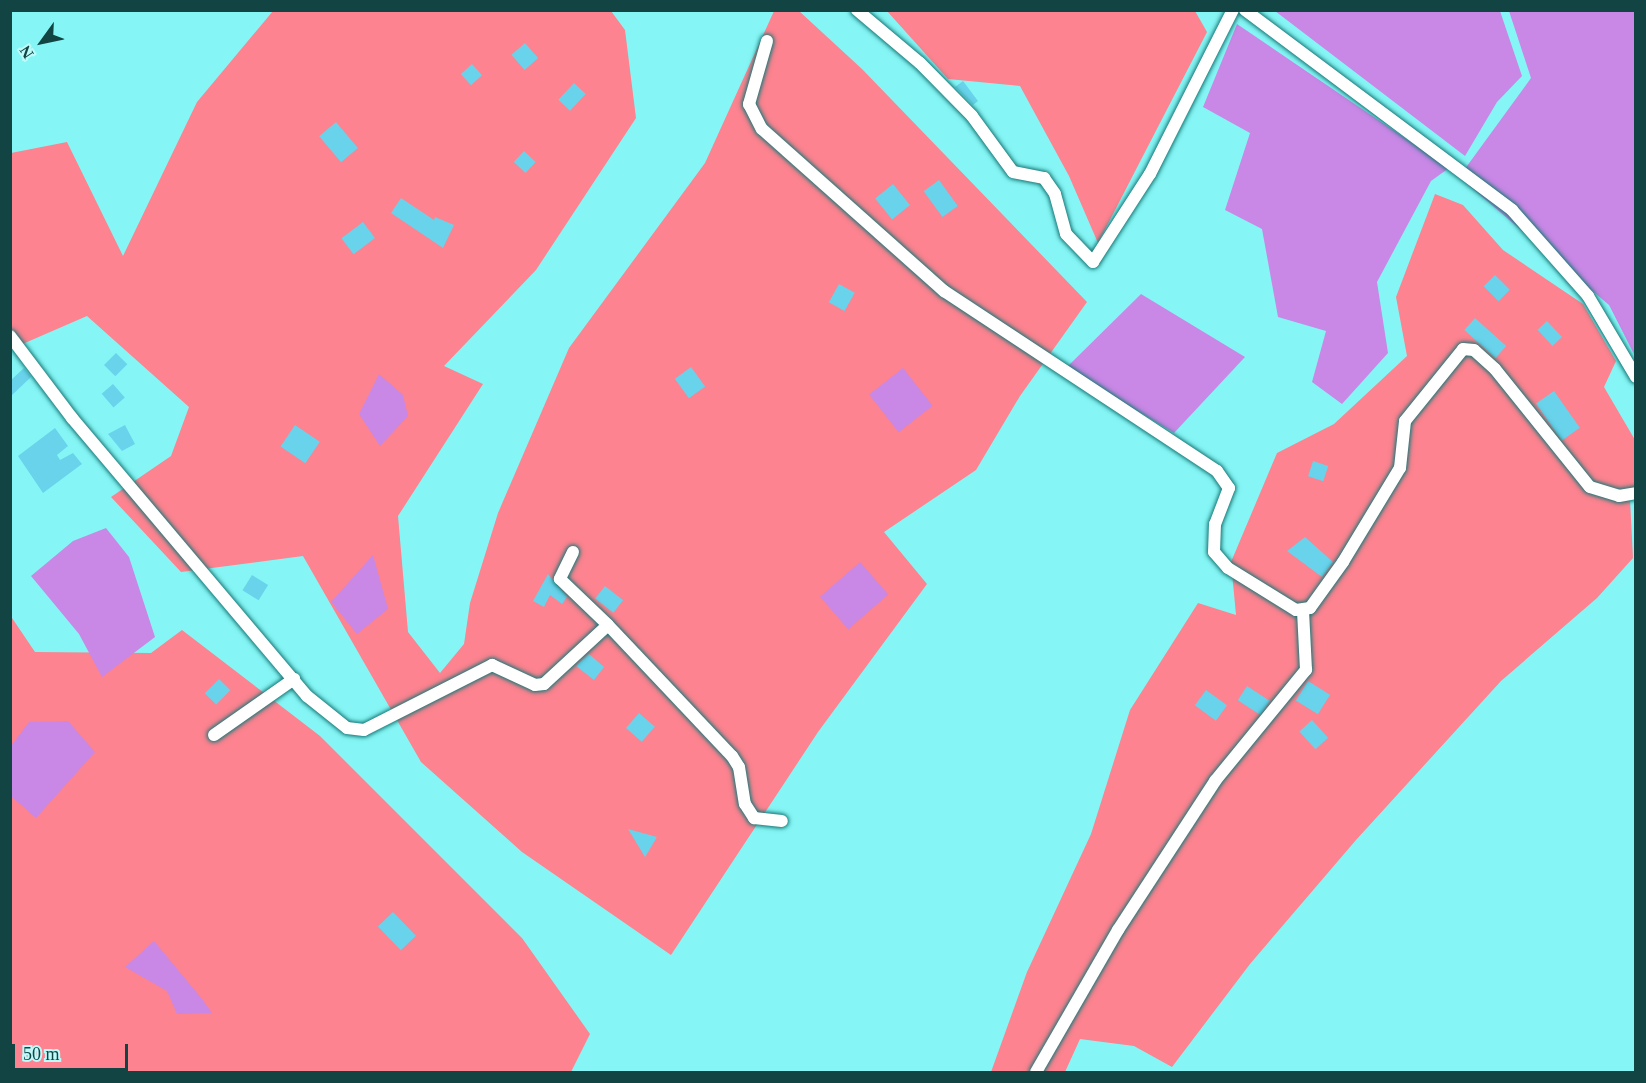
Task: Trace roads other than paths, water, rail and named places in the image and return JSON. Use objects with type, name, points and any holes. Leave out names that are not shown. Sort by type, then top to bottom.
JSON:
[{"type":"street","points":[[857,10],[920,63],[972,116],[1012,172],[1044,178],[1055,194],[1066,234],[1093,262],[1150,174],[1233,10]]},
{"type":"street","points":[[1245,10],[1512,210],[1588,296],[1635,377]]},
{"type":"street","points":[[767,41],[749,104],[762,129],[944,291],[1217,471],[1229,488],[1215,524],[1214,552],[1228,568],[1303,611]]},
{"type":"street","points":[[10,336],[72,418],[294,679],[324,714],[346,728],[364,730],[492,665],[536,686],[544,684],[608,625]]},
{"type":"street","points":[[1036,1072],[1118,930],[1215,781],[1306,670],[1303,611],[1343,562],[1400,468],[1401,434],[1415,405],[1463,349],[1474,350],[1495,369],[1590,487],[1633,496]]},
{"type":"street","points":[[573,552],[560,579],[608,625],[732,756],[739,767],[745,804],[754,818],[782,821]]},
{"type":"street","points":[[214,735],[294,679]]}]
